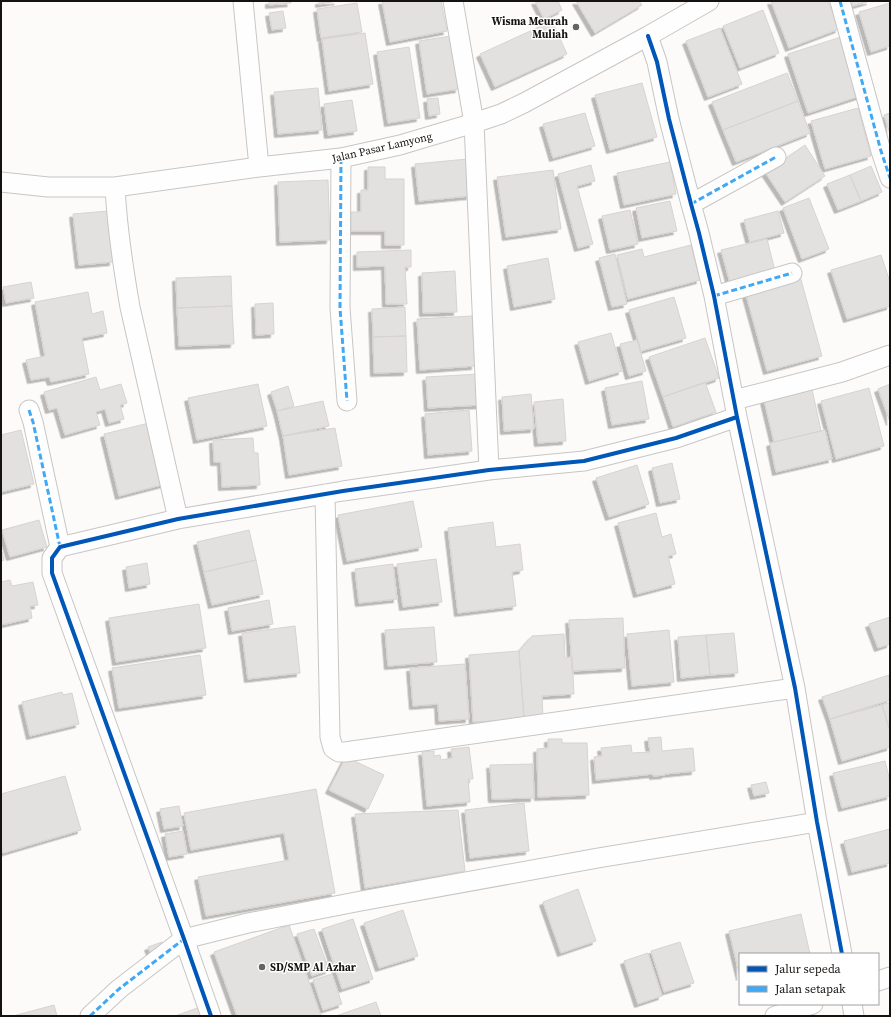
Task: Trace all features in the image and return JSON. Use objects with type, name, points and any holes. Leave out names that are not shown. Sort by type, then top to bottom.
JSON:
[{"type":"street","points":[[243,1],[259,167]]},
{"type":"street","points":[[453,1],[474,123],[489,470]]},
{"type":"street","points":[[840,1],[890,178]]},
{"type":"street","name":"Jalan Pasar Lamyong","points":[[1,182],[48,187],[115,187],[259,167],[341,158],[400,145],[501,114],[648,36],[697,4]]},
{"type":"street","points":[[648,36],[656,62],[714,296],[795,688],[817,822],[842,953]]},
{"type":"street","points":[[691,204],[776,157]]},
{"type":"street","points":[[341,158],[340,308],[347,401]]},
{"type":"street","points":[[115,187],[124,273],[130,307],[178,519]]},
{"type":"street","points":[[714,296],[792,273]]},
{"type":"street","points":[[211,1016],[52,573],[52,558],[60,547],[178,519],[343,491],[489,470],[584,461],[676,438],[736,408],[890,355]]},
{"type":"street","points":[[30,410],[60,547]]},
{"type":"street","points":[[326,494],[330,737],[333,748],[339,752],[795,688]]},
{"type":"street","points":[[90,1016],[120,988],[184,939],[248,923],[361,900],[598,858],[817,822]]},
{"type":"street","points":[[879,981],[890,977]]},
{"type":"street","points":[[775,1016],[810,1005]]},
{"type":"street","points":[[852,1005],[854,1016]]},
{"type":"building","points":[[269,1],[290,1],[291,3],[269,5]]},
{"type":"building","points":[[319,1],[338,1],[319,4]]},
{"type":"building","points":[[382,1],[441,1],[447,31],[390,42]]},
{"type":"building","points":[[535,1],[558,1],[562,10],[544,19]]},
{"type":"building","points":[[576,1],[639,1],[642,5],[595,33]]},
{"type":"building","points":[[771,1],[828,1],[839,29],[789,48]]},
{"type":"building","points":[[851,1],[870,1],[853,6]]},
{"type":"building","points":[[357,3],[362,32],[321,38],[317,9]]},
{"type":"building","points":[[890,3],[890,46],[871,52],[859,12]]},
{"type":"building","points":[[763,10],[779,53],[740,68],[723,26]]},
{"type":"building","points":[[283,11],[286,28],[272,30],[269,13]]},
{"type":"building","points":[[552,21],[567,54],[495,87],[480,54]]},
{"type":"building","points":[[720,28],[742,84],[708,97],[686,41]]},
{"type":"building","points":[[365,33],[373,84],[329,91],[322,39]]},
{"type":"building","points":[[451,36],[459,89],[427,94],[419,41]]},
{"type":"building","points":[[844,36],[863,95],[808,113],[788,54]]},
{"type":"building","points":[[409,47],[420,118],[388,123],[377,52]]},
{"type":"building","points":[[787,73],[798,101],[723,130],[712,102]]},
{"type":"building","points":[[642,83],[657,137],[610,150],[595,95]]},
{"type":"building","points":[[318,88],[322,130],[278,134],[274,92]]},
{"type":"building","points":[[438,98],[440,114],[429,116],[427,99]]},
{"type":"building","points":[[352,100],[357,131],[328,135],[324,104]]},
{"type":"building","points":[[798,101],[810,133],[736,162],[723,130]]},
{"type":"building","points":[[858,108],[871,156],[825,169],[811,121]]},
{"type":"building","points":[[585,113],[595,146],[553,158],[543,124]]},
{"type":"building","points":[[890,113],[890,134],[884,115]]},
{"type":"building","points":[[805,145],[825,176],[785,202],[765,172]]},
{"type":"building","points":[[467,159],[470,196],[419,201],[415,164]]},
{"type":"building","points":[[670,162],[676,194],[624,205],[617,173]]},
{"type":"building","points":[[591,165],[595,181],[577,186],[593,244],[578,248],[558,174]]},
{"type":"building","points":[[871,166],[882,192],[861,201],[850,175]]},
{"type":"building","points":[[368,167],[385,167],[385,179],[404,179],[404,245],[385,245],[385,231],[351,231],[351,212],[361,212],[361,190],[368,190]]},
{"type":"building","points":[[553,170],[561,229],[506,237],[497,177]]},
{"type":"building","points":[[850,175],[861,201],[838,210],[827,184]]},
{"type":"building","points":[[328,180],[330,240],[280,242],[278,182]]},
{"type":"building","points":[[809,198],[829,249],[802,259],[783,208]]},
{"type":"building","points":[[670,201],[677,231],[642,238],[636,208]]},
{"type":"building","points":[[630,210],[638,244],[610,250],[602,216]]},
{"type":"building","points":[[108,211],[113,262],[79,265],[73,214]]},
{"type":"building","points":[[778,211],[784,233],[750,242],[744,220]]},
{"type":"building","points":[[767,239],[775,271],[730,283],[721,250]]},
{"type":"building","points":[[691,245],[700,280],[628,299],[617,255],[642,249],[644,257]]},
{"type":"building","points":[[411,250],[411,267],[405,267],[407,304],[386,304],[385,266],[357,267],[357,252]]},
{"type":"building","points":[[615,254],[627,304],[612,307],[599,258]]},
{"type":"building","points":[[881,255],[890,282],[890,306],[847,319],[831,270]]},
{"type":"building","points":[[548,258],[555,299],[514,307],[507,266]]},
{"type":"building","points":[[455,271],[457,312],[423,313],[422,273]]},
{"type":"building","points":[[231,276],[232,306],[177,308],[176,278]]},
{"type":"building","points":[[800,276],[822,356],[767,371],[745,291]]},
{"type":"building","points":[[31,282],[34,298],[6,303],[3,287]]},
{"type":"building","points":[[88,292],[92,314],[103,311],[107,333],[82,338],[89,374],[51,382],[49,377],[31,380],[26,360],[45,356],[35,302]]},
{"type":"building","points":[[674,297],[686,338],[641,351],[629,310]]},
{"type":"building","points":[[273,303],[274,334],[256,335],[255,304]]},
{"type":"building","points":[[232,306],[234,344],[179,346],[177,308]]},
{"type":"building","points":[[405,307],[406,336],[373,337],[372,309]]},
{"type":"building","points":[[472,316],[475,366],[420,370],[417,319]]},
{"type":"building","points":[[611,333],[622,371],[589,381],[578,342]]},
{"type":"building","points":[[406,336],[407,372],[374,373],[373,337]]},
{"type":"building","points":[[705,338],[719,378],[663,397],[649,357]]},
{"type":"building","points":[[637,340],[646,371],[629,376],[620,344]]},
{"type":"building","points":[[479,374],[481,405],[428,408],[426,377]]},
{"type":"building","points":[[96,377],[100,390],[121,384],[127,403],[120,405],[124,419],[109,423],[105,409],[96,412],[100,425],[65,435],[57,408],[49,410],[44,392]]},
{"type":"building","points":[[642,381],[649,419],[612,425],[605,388]]},
{"type":"building","points":[[705,382],[716,412],[673,427],[663,397]]},
{"type":"building","points":[[258,384],[267,426],[197,440],[188,398]]},
{"type":"building","points":[[890,384],[890,422],[878,389]]},
{"type":"building","points":[[288,386],[294,406],[277,411],[271,392]]},
{"type":"building","points":[[869,388],[884,446],[836,459],[821,401]]},
{"type":"building","points":[[812,389],[821,431],[774,442],[764,400]]},
{"type":"building","points":[[531,394],[534,429],[504,431],[502,397]]},
{"type":"building","points":[[563,399],[566,441],[538,443],[534,402]]},
{"type":"building","points":[[323,401],[329,426],[283,436],[277,411]]},
{"type":"building","points":[[469,410],[472,451],[428,455],[425,414]]},
{"type":"building","points":[[149,423],[165,484],[119,496],[104,434]]},
{"type":"building","points":[[335,428],[342,466],[289,475],[283,436]]},
{"type":"building","points":[[21,430],[34,484],[1,492],[1,435]]},
{"type":"building","points":[[825,430],[832,459],[776,472],[770,443]]},
{"type":"building","points":[[253,438],[254,453],[258,453],[260,485],[222,487],[221,462],[214,462],[213,440]]},
{"type":"building","points":[[672,463],[680,499],[660,503],[652,468]]},
{"type":"building","points":[[637,465],[649,504],[609,517],[596,478]]},
{"type":"building","points":[[413,501],[422,547],[347,561],[338,515]]},
{"type":"building","points":[[656,513],[662,537],[671,534],[676,554],[668,556],[675,584],[637,594],[618,523]]},
{"type":"building","points":[[39,520],[47,547],[10,557],[2,530]]},
{"type":"building","points":[[493,522],[496,547],[520,544],[523,570],[512,572],[516,606],[458,613],[448,528]]},
{"type":"building","points":[[249,530],[256,560],[204,572],[197,542]]},
{"type":"building","points":[[1,548],[4,560],[1,561]]},
{"type":"building","points":[[436,559],[442,602],[403,607],[397,564]]},
{"type":"building","points":[[256,560],[263,594],[212,605],[204,572]]},
{"type":"building","points":[[147,563],[150,584],[129,588],[126,567]]},
{"type":"building","points":[[393,564],[397,599],[359,603],[355,569]]},
{"type":"building","points":[[10,580],[12,586],[33,582],[38,605],[30,606],[32,618],[1,625],[1,582]]},
{"type":"building","points":[[269,600],[273,624],[232,631],[228,608]]},
{"type":"building","points":[[199,604],[206,648],[116,662],[109,618]]},
{"type":"building","points":[[890,617],[890,644],[878,648],[869,624]]},
{"type":"building","points":[[623,618],[625,668],[572,671],[569,620]]},
{"type":"building","points":[[295,626],[300,673],[248,679],[242,633]]},
{"type":"building","points":[[434,627],[437,662],[388,666],[385,630]]},
{"type":"building","points":[[669,630],[674,682],[632,686],[627,634]]},
{"type":"building","points":[[734,633],[738,673],[710,675],[706,635]]},
{"type":"building","points":[[564,634],[565,658],[572,657],[574,694],[542,696],[543,718],[524,719],[519,651],[532,636]]},
{"type":"building","points":[[706,635],[710,675],[681,678],[678,637]]},
{"type":"building","points":[[519,651],[524,719],[473,722],[469,655]]},
{"type":"building","points":[[200,655],[206,695],[119,708],[112,668]]},
{"type":"building","points":[[465,664],[469,719],[439,721],[438,704],[413,706],[410,668]]},
{"type":"building","points":[[889,675],[890,700],[830,719],[822,697]]},
{"type":"building","points":[[62,692],[63,695],[72,693],[79,724],[30,736],[22,702]]},
{"type":"building","points":[[890,702],[890,731],[882,705]]},
{"type":"building","points":[[882,705],[890,731],[890,747],[842,761],[830,719]]},
{"type":"building","points":[[661,737],[662,751],[693,748],[695,771],[665,775],[653,776],[653,774],[596,780],[594,757],[602,756],[601,748],[631,745],[632,753],[650,752],[648,738]]},
{"type":"building","points":[[548,739],[562,739],[562,743],[587,743],[589,795],[538,797],[537,749],[548,748]]},
{"type":"building","points":[[469,747],[473,779],[468,779],[470,802],[427,806],[422,752],[434,751],[434,756],[440,755],[441,760],[452,758],[451,749]]},
{"type":"building","points":[[346,757],[384,775],[368,809],[329,790]]},
{"type":"building","points":[[885,761],[890,781],[890,796],[842,808],[833,773]]},
{"type":"building","points":[[533,764],[534,798],[492,799],[490,765]]},
{"type":"building","points":[[65,776],[81,830],[3,853],[1,846],[1,794]]},
{"type":"building","points":[[766,782],[769,793],[754,796],[751,785]]},
{"type":"building","points":[[316,789],[335,893],[206,916],[198,877],[289,860],[284,833],[191,850],[184,813]]},
{"type":"building","points":[[524,803],[529,851],[470,858],[465,810]]},
{"type":"building","points":[[179,806],[183,826],[164,829],[160,809]]},
{"type":"building","points":[[458,810],[465,871],[365,888],[355,814]]},
{"type":"building","points":[[890,829],[890,863],[852,872],[844,841]]},
{"type":"building","points":[[183,831],[187,854],[169,857],[165,834]]},
{"type":"building","points":[[578,889],[596,941],[561,953],[543,902]]},
{"type":"building","points":[[403,910],[418,956],[379,968],[364,923]]},
{"type":"building","points":[[801,914],[810,953],[739,953],[739,973],[729,931]]},
{"type":"building","points":[[353,919],[373,979],[342,989],[322,929]]},
{"type":"building","name":"SD/SMP Al Azhar","points":[[289,925],[321,1016],[237,1016],[214,952]]},
{"type":"building","points":[[314,929],[329,970],[312,976],[297,934]]},
{"type":"building","points":[[162,942],[169,958],[155,964],[148,947]]},
{"type":"building","points":[[680,942],[694,983],[664,992],[651,951]]},
{"type":"building","points":[[648,953],[662,996],[638,1004],[624,961]]},
{"type":"building","points":[[332,974],[342,1004],[323,1010],[313,980]]},
{"type":"building","points":[[376,1002],[381,1016],[336,1016]]},
{"type":"building","points":[[54,1005],[57,1016],[13,1016]]},
{"type":"building","points":[[200,1007],[204,1016],[175,1016]]},
{"type":"marked path","points":[[840,1],[881,151],[890,178]]},
{"type":"marked path","points":[[691,204],[776,157]]},
{"type":"marked path","points":[[341,158],[340,308],[347,401]]},
{"type":"marked path","points":[[714,296],[792,273]]},
{"type":"marked path","points":[[29,410],[33,422],[60,547]]},
{"type":"marked path","points":[[90,1016],[119,989],[184,939]]},
{"type":"cycle path","points":[[648,36],[657,62],[669,119],[714,296],[737,417],[795,688],[817,822],[842,953]]},
{"type":"cycle path","points":[[211,1016],[52,573],[52,558],[60,547],[178,519],[343,491],[489,470],[584,461],[676,438],[737,417]]},
{"type":"place","name":"Wisma Meurah Muliah","points":[[576,27]]},
{"type":"place","name":"SD/SMP Al Azhar","points":[[262,967]]}]
